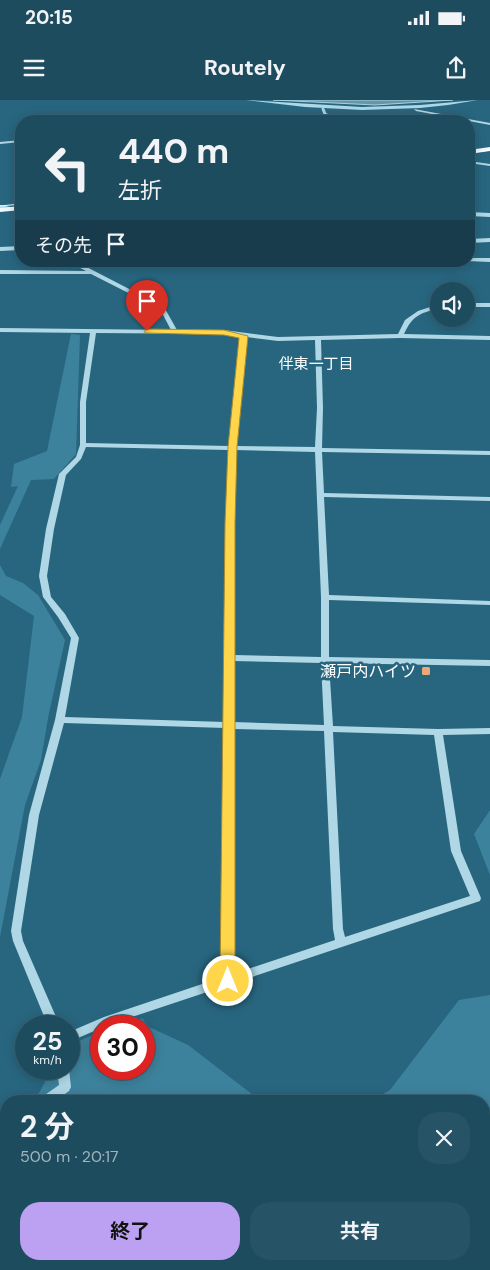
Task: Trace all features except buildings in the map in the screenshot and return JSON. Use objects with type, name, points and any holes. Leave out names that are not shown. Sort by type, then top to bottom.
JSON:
[{"type":"main road","points":[[475,151],[490,149]]},
{"type":"main road","points":[[475,157],[490,156]]},
{"type":"main road","points":[[0,207],[15,203]]},
{"type":"main road","points":[[0,207],[15,209]]},
{"type":"street","points":[[248,100],[286,105],[391,108],[452,104],[476,100]]},
{"type":"street","points":[[358,100],[358,107]]},
{"type":"street","points":[[358,107],[431,112],[446,115]]},
{"type":"street","points":[[475,121],[490,124]]},
{"type":"street","points":[[0,143],[15,142]]},
{"type":"street","points":[[475,163],[490,165]]},
{"type":"street","points":[[475,214],[490,215]]},
{"type":"street","points":[[475,241],[490,240]]},
{"type":"street","points":[[0,249],[15,248]]},
{"type":"street","points":[[475,260],[490,260]]},
{"type":"street","points":[[81,267],[162,308],[175,331]]},
{"type":"street","points":[[0,272],[92,273]]},
{"type":"street","points":[[475,305],[490,305]]},
{"type":"street","points":[[400,336],[407,321],[420,312],[430,309]]},
{"type":"street","points":[[0,330],[224,332],[278,339],[400,336],[490,338]]},
{"type":"street","points":[[49,1015],[18,941],[16,931],[34,815],[60,720],[75,638],[62,616],[46,597],[43,576],[50,530],[63,474],[79,458],[83,445],[84,402],[93,330]]},
{"type":"street","points":[[228,981],[228,658],[232,447],[244,336]]},
{"type":"street","points":[[318,337],[320,408],[318,449],[325,597],[325,659],[338,929],[341,943]]},
{"type":"street","points":[[83,445],[490,453]]},
{"type":"street","points":[[320,495],[490,499]]},
{"type":"street","points":[[325,597],[490,602]]},
{"type":"street","points":[[228,658],[490,663]]},
{"type":"street","points":[[60,720],[438,732],[490,731]]},
{"type":"street","points":[[80,1032],[108,1020],[476,898],[456,851],[438,732]]},
{"type":"street","points":[[54,1095],[65,1087],[64,1080]]},
{"type":"shaded area","points":[[273,100],[453,100],[375,105]]},
{"type":"shaded area","points":[[71,334],[80,335],[76,454],[54,479],[31,480],[0,549],[0,525],[18,486],[11,487],[14,464],[47,451]]},
{"type":"shaded area","points":[[0,565],[6,576],[23,583],[38,595],[65,640],[41,760],[25,805],[0,937],[0,779],[22,717],[34,616],[0,595]]},
{"type":"shaded area","points":[[490,810],[490,875],[474,834]]},
{"type":"shaded area","points":[[490,995],[490,1095],[381,1095],[390,1090],[459,1000]]},
{"type":"shaded area","points":[[155,1030],[188,1045],[253,1095],[36,1095],[46,1080],[80,1080],[80,1040],[90,1036],[90,1080],[155,1080]]},
{"type":"waterway","points":[[323,109],[327,115]]},
{"type":"tram line","points":[[475,152],[490,150]]},
{"type":"tram line","points":[[0,206],[15,205]]},
{"type":"place","name":"瀬戸内ハイツ","points":[[426,671]]},
{"type":"district","name":"伴東一丁目","points":[[316,364]]},
{"type":"route","points":[[147,331],[224,332],[244,336],[232,447],[230,523],[228,981]]}]
